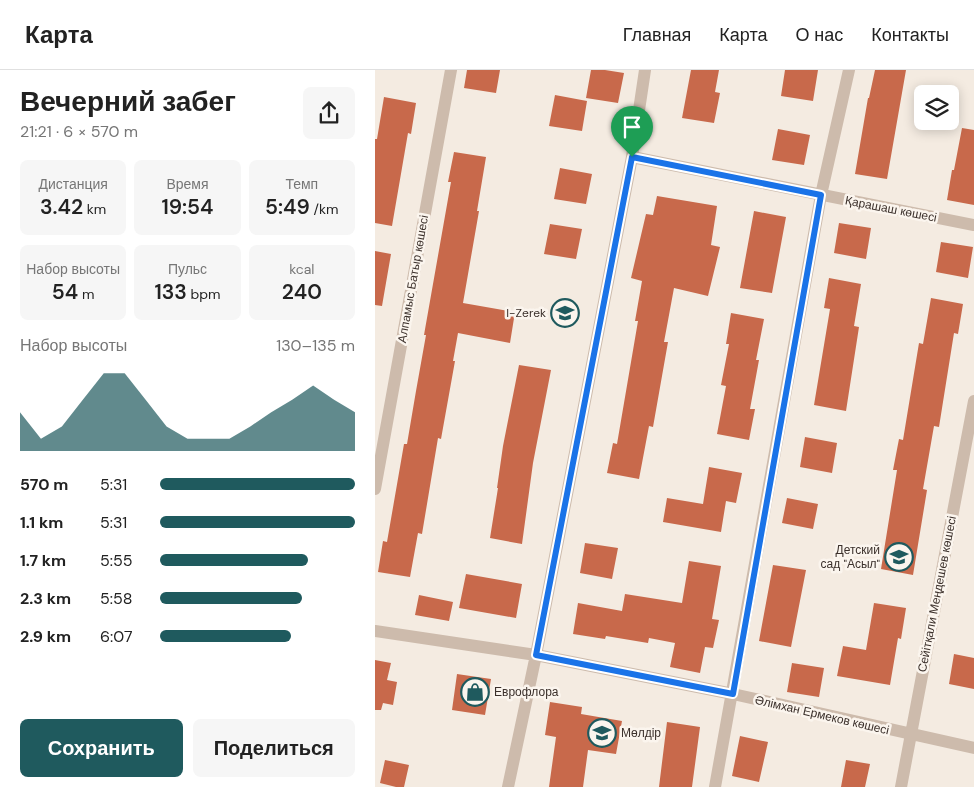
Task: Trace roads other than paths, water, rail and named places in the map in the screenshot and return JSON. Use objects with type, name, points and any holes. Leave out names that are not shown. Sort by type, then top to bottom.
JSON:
[{"type":"street","name":"Алпамыс Батыр көшесі","points":[[375,489],[451,70]]},
{"type":"street","points":[[508,787],[536,655],[632,157],[645,70]]},
{"type":"street","points":[[715,787],[821,195],[849,70]]},
{"type":"street","name":"Қарашаш көшесі","points":[[632,157],[974,225]]},
{"type":"street","name":"Сейітқали Меңдешев көшесі","points":[[901,787],[974,401]]},
{"type":"street","name":"Әлімхан Ермеков көшесі","points":[[375,631],[536,655],[733,694],[974,748]]},
{"type":"place","name":"I-Zerek","points":[[565,313]]},
{"type":"place","name":"Детский сад \"Асыл\"","points":[[899,557]]},
{"type":"place","name":"Еврофлора","points":[[475,692]]},
{"type":"place","name":"Мөлдір","points":[[602,733]]}]
